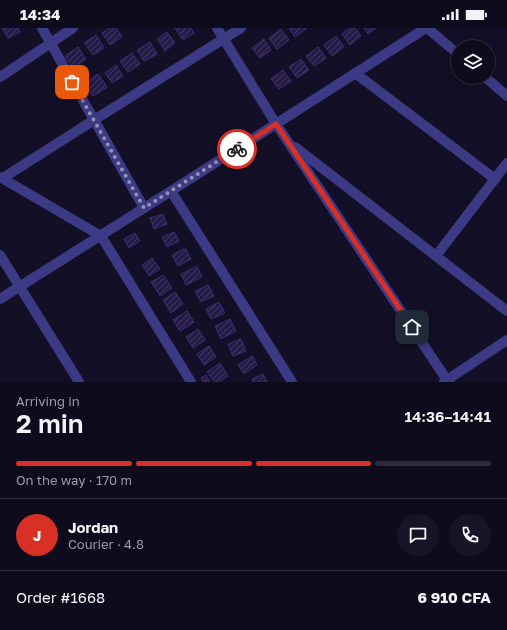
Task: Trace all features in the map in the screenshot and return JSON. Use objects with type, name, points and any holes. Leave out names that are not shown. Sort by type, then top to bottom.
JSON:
[{"type":"street","points":[[42,28],[144,208]]},
{"type":"street","points":[[0,77],[73,28]]},
{"type":"street","points":[[217,28],[287,141],[447,381],[507,340]]},
{"type":"street","points":[[192,382],[101,236],[1,178],[242,28]]},
{"type":"street","points":[[0,299],[427,28],[451,48]]},
{"type":"street","points":[[355,73],[494,179]]},
{"type":"street","points":[[493,84],[507,96]]},
{"type":"street","points":[[287,141],[507,310]]},
{"type":"street","points":[[436,256],[507,163]]},
{"type":"street","points":[[171,191],[292,382]]},
{"type":"street","points":[[0,255],[79,382]]},
{"type":"building","points":[[2,28],[18,28],[20,32],[8,38]]},
{"type":"building","points":[[109,28],[116,28],[122,37],[110,45],[102,33]]},
{"type":"building","points":[[175,28],[191,28],[194,33],[183,40]]},
{"type":"building","points":[[289,28],[307,28],[295,37]]},
{"type":"building","points":[[350,28],[355,28],[361,36],[350,45],[342,34]]},
{"type":"building","points":[[364,28],[376,28],[368,34]]},
{"type":"building","points":[[281,29],[289,40],[277,49],[269,38]]},
{"type":"building","points":[[167,32],[175,43],[165,51],[157,39]]},
{"type":"building","points":[[96,35],[104,48],[93,55],[84,43]]},
{"type":"building","points":[[336,36],[344,47],[332,56],[324,45]]},
{"type":"building","points":[[264,39],[271,50],[260,58],[252,48]]},
{"type":"building","points":[[150,42],[157,54],[144,61],[137,50]]},
{"type":"building","points":[[78,47],[86,59],[73,68],[65,56]]},
{"type":"building","points":[[318,47],[326,58],[314,66],[306,56]]},
{"type":"building","points":[[132,53],[140,64],[128,72],[120,61]]},
{"type":"building","points":[[301,59],[309,70],[297,78],[289,67]]},
{"type":"building","points":[[116,65],[123,76],[112,83],[105,73]]},
{"type":"building","points":[[283,70],[291,81],[279,89],[271,79]]},
{"type":"building","points":[[98,74],[107,87],[93,96],[85,83]]},
{"type":"building","points":[[163,214],[167,224],[154,229],[150,218]]},
{"type":"building","points":[[174,232],[179,241],[167,247],[162,237]]},
{"type":"building","points":[[135,233],[140,241],[129,248],[124,239]]},
{"type":"building","points":[[185,248],[191,259],[178,266],[172,255]]},
{"type":"building","points":[[152,258],[160,269],[149,276],[142,265]]},
{"type":"building","points":[[197,266],[202,277],[186,285],[181,274]]},
{"type":"building","points":[[163,275],[172,288],[160,296],[151,282]]},
{"type":"building","points":[[208,285],[214,296],[201,302],[195,291]]},
{"type":"building","points":[[175,292],[183,304],[171,313],[163,300]]},
{"type":"building","points":[[219,302],[225,313],[211,319],[206,309]]},
{"type":"building","points":[[187,311],[194,322],[180,331],[173,320]]},
{"type":"building","points":[[230,319],[236,331],[221,339],[215,326]]},
{"type":"building","points":[[198,329],[205,340],[193,348],[186,337]]},
{"type":"building","points":[[241,339],[246,351],[233,356],[228,344]]},
{"type":"building","points":[[209,346],[216,357],[204,365],[197,354]]},
{"type":"building","points":[[252,356],[257,365],[244,374],[238,365]]},
{"type":"building","points":[[220,363],[228,376],[219,382],[214,382],[207,372]]},
{"type":"building","points":[[263,374],[267,382],[253,382],[252,379]]},
{"type":"building","points":[[206,375],[210,382],[203,382],[201,378]]},
{"type":"way so far","points":[[72,82],[144,208],[237,149]]},
{"type":"route","points":[[237,149],[276,124],[412,327]]}]
